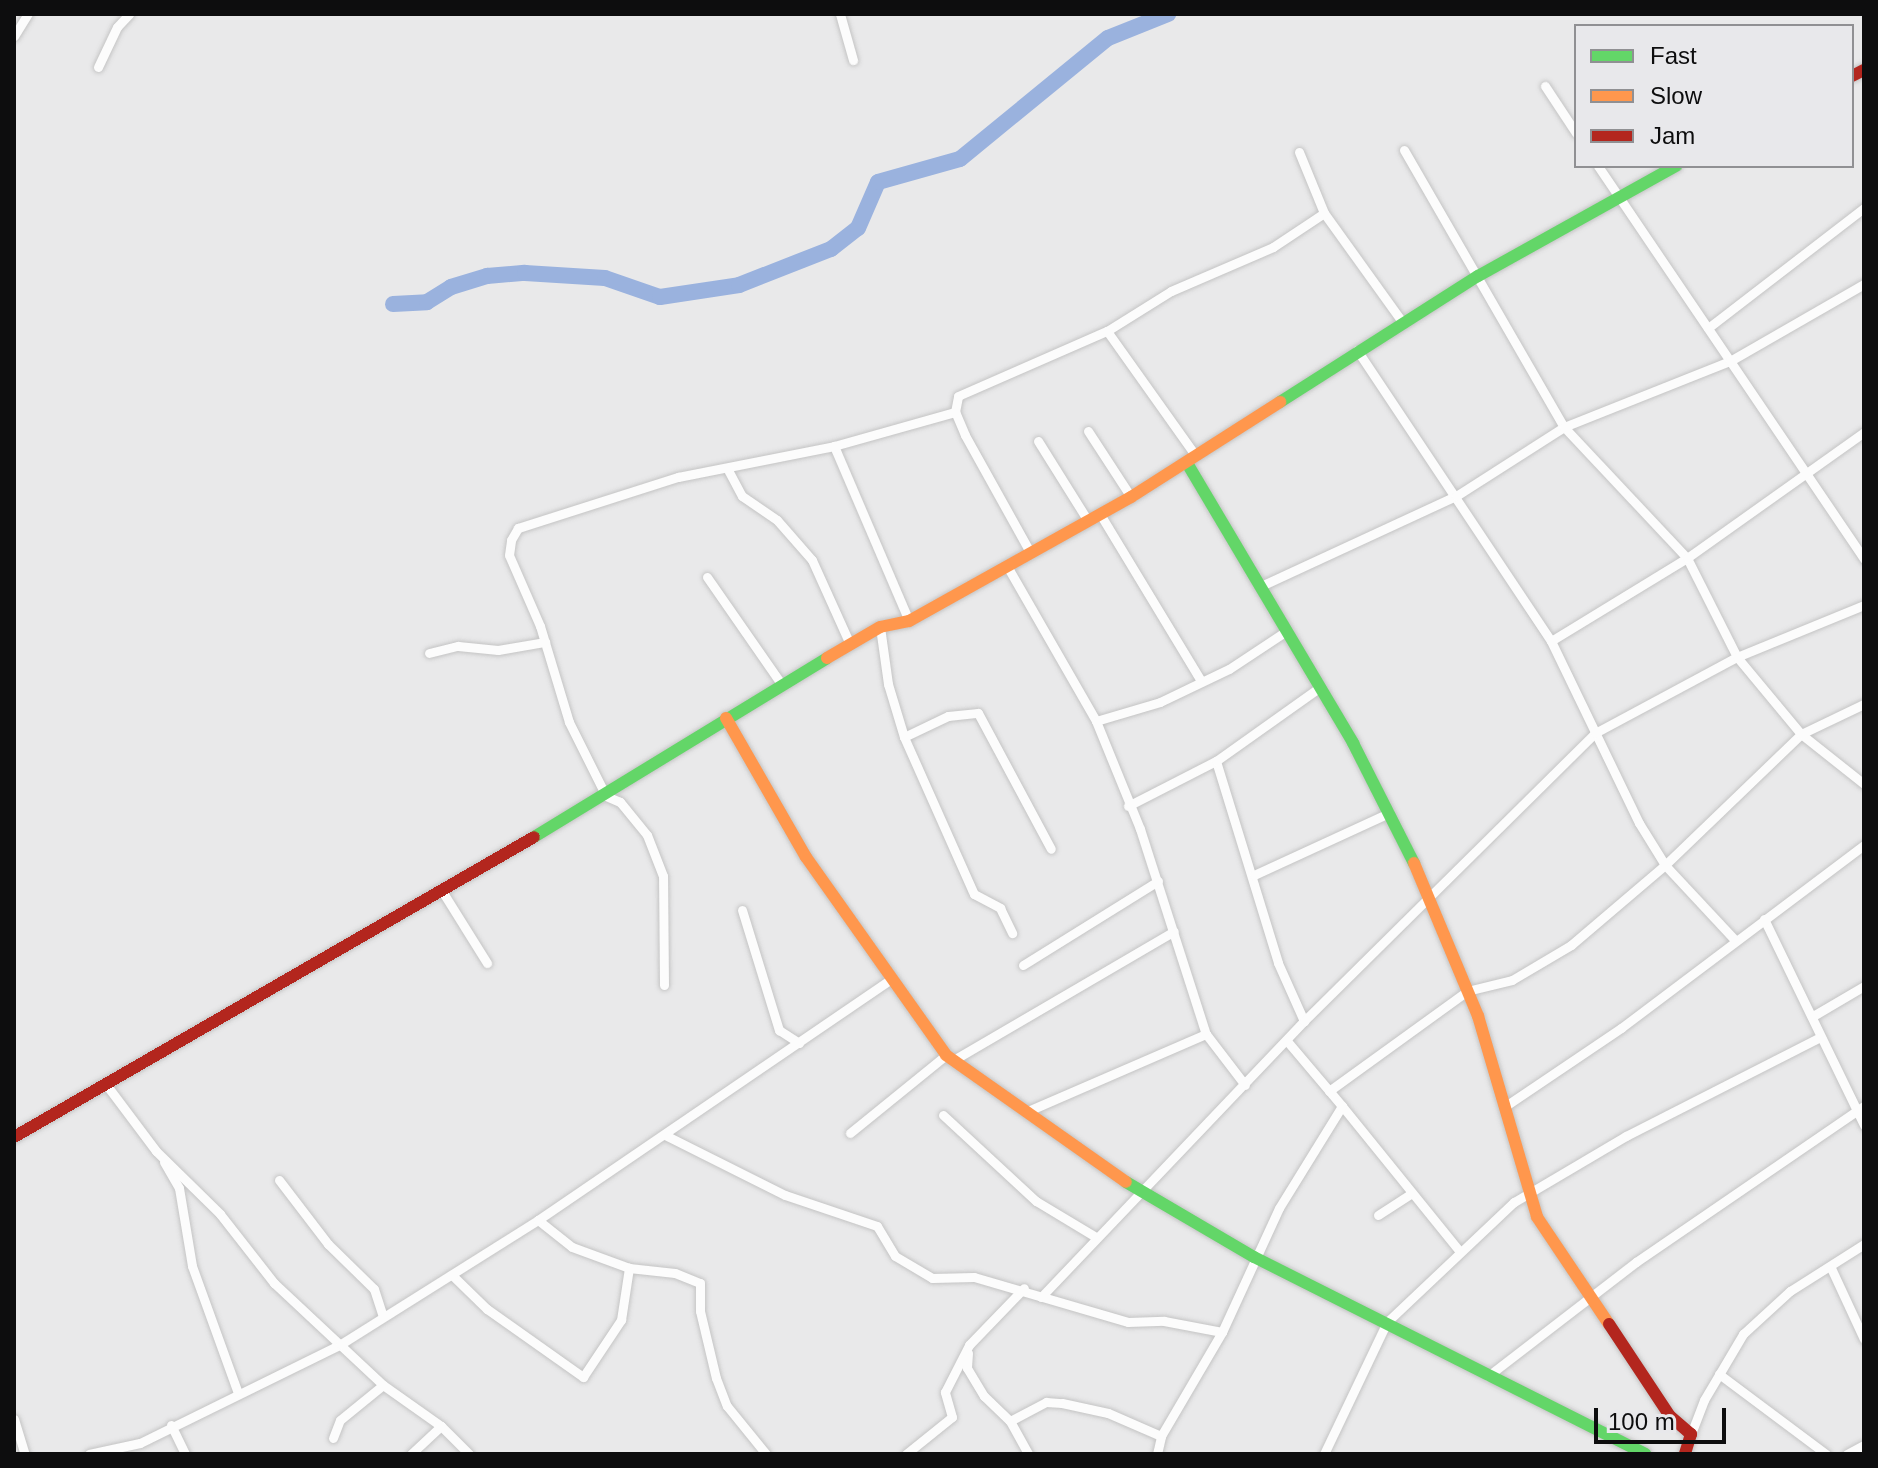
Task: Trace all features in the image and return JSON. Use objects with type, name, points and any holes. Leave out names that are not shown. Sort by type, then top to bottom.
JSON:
[{"type":"street","points":[[14,36],[28,14]]},
{"type":"street","points":[[98,67],[117,27],[129,14]]},
{"type":"street","points":[[840,14],[853,60]]},
{"type":"street","points":[[1545,86],[1574,130]]},
{"type":"street","points":[[1404,150],[1564,427],[1687,558],[1737,657],[1801,734],[1864,784]]},
{"type":"street","points":[[1299,152],[1324,213],[1403,323]]},
{"type":"street","points":[[1599,168],[1864,559]]},
{"type":"street","points":[[14,1137],[108,1087],[156,1054],[606,796],[726,718],[850,644],[880,627],[909,621],[1131,497],[1357,350],[1478,276],[1672,168]]},
{"type":"street","points":[[1708,328],[1864,208]]},
{"type":"street","points":[[1030,552],[955,412],[958,396],[1107,331],[1171,291],[1273,247],[1324,213]]},
{"type":"street","points":[[1261,586],[1456,496],[1564,427],[1730,361],[1864,284]]},
{"type":"street","points":[[1107,331],[1191,459],[1285,632],[1320,687],[1430,895],[1507,1105],[1527,1194],[1589,1298],[1670,1416],[1691,1434]]},
{"type":"street","points":[[1357,350],[1551,641],[1595,733],[1665,865],[1735,940]]},
{"type":"street","points":[[664,985],[663,876],[647,835],[620,802],[606,796],[569,722],[545,642],[509,555],[518,528],[678,477],[834,446],[955,412]]},
{"type":"street","points":[[1088,431],[1131,497]]},
{"type":"street","points":[[1551,641],[1687,558],[1803,471],[1864,432]]},
{"type":"street","points":[[1038,441],[1088,521]]},
{"type":"street","points":[[834,446],[909,621]]},
{"type":"street","points":[[727,468],[742,496],[777,520],[788,539],[812,560],[850,644]]},
{"type":"street","points":[[1100,514],[1200,679]]},
{"type":"street","points":[[1007,566],[1096,721],[1158,881],[1206,1034],[1245,1085]]},
{"type":"street","points":[[707,577],[782,685]]},
{"type":"street","points":[[1041,1297],[1304,1021],[1595,733],[1737,657],[1864,605]]},
{"type":"street","points":[[880,627],[888,684],[904,737],[974,894],[1000,908],[1012,933]]},
{"type":"street","points":[[1096,721],[1160,702],[1200,679],[1229,669],[1285,632]]},
{"type":"street","points":[[429,653],[458,646],[498,650],[545,642]]},
{"type":"street","points":[[1128,806],[1216,761],[1320,687]]},
{"type":"street","points":[[1329,1091],[1467,991],[1512,980],[1571,945],[1665,865],[1801,734],[1864,704]]},
{"type":"street","points":[[904,737],[948,716],[978,713],[1051,849]]},
{"type":"street","points":[[726,718],[806,857],[852,916],[891,979],[952,1057],[1139,1192],[1254,1257],[1645,1454]]},
{"type":"street","points":[[1216,761],[1254,875],[1278,963],[1304,1021]]},
{"type":"street","points":[[1254,875],[1389,813]]},
{"type":"street","points":[[1507,1105],[1621,1028],[1864,845]]},
{"type":"street","points":[[1023,965],[1158,881]]},
{"type":"street","points":[[442,891],[487,963]]},
{"type":"street","points":[[742,910],[779,1030],[799,1043]]},
{"type":"street","points":[[1764,919],[1813,1016],[1820,1037],[1860,1108],[1864,1125]]},
{"type":"street","points":[[850,1133],[952,1057],[1174,931]]},
{"type":"street","points":[[92,1454],[140,1443],[171,1425],[341,1344],[538,1220],[891,979]]},
{"type":"street","points":[[1813,1016],[1864,986]]},
{"type":"street","points":[[1028,1111],[1206,1034]]},
{"type":"street","points":[[1324,1454],[1387,1322],[1458,1249],[1527,1194],[1626,1136],[1820,1037]]},
{"type":"street","points":[[1287,1041],[1458,1249]]},
{"type":"street","points":[[108,1087],[156,1151],[179,1188],[192,1266],[238,1393]]},
{"type":"street","points":[[1157,1454],[1161,1436],[1222,1332],[1254,1257],[1342,1106]]},
{"type":"street","points":[[1488,1376],[1589,1298],[1860,1108]]},
{"type":"street","points":[[943,1115],[1036,1201],[1096,1237]]},
{"type":"street","points":[[665,1135],[785,1195],[877,1226],[895,1256],[912,1271],[932,1278],[974,1277],[1024,1288],[1041,1297],[1128,1322],[1164,1321],[1222,1332]]},
{"type":"street","points":[[156,1151],[220,1214],[274,1283],[383,1385],[441,1426],[469,1454]]},
{"type":"street","points":[[279,1180],[328,1244],[359,1269],[374,1289],[383,1316]]},
{"type":"street","points":[[1378,1215],[1412,1193]]},
{"type":"street","points":[[538,1220],[562,1241],[629,1268],[675,1273],[700,1283],[700,1311],[716,1378],[727,1406],[766,1454]]},
{"type":"street","points":[[1685,1454],[1719,1374],[1743,1334],[1790,1291],[1831,1268],[1864,1244]]},
{"type":"street","points":[[452,1275],[487,1309],[583,1377],[621,1320],[629,1268]]},
{"type":"street","points":[[1831,1268],[1864,1339]]},
{"type":"street","points":[[906,1454],[952,1417],[945,1392],[969,1345],[1024,1288]]},
{"type":"street","points":[[969,1345],[967,1368],[984,1396],[1010,1421],[1028,1454]]},
{"type":"street","points":[[1719,1374],[1826,1454]]},
{"type":"street","points":[[333,1438],[340,1420],[383,1385]]},
{"type":"street","points":[[1010,1421],[1046,1402],[1062,1403],[1108,1413],[1161,1436]]},
{"type":"street","points":[[14,1419],[25,1454]]},
{"type":"street","points":[[171,1425],[185,1454]]},
{"type":"street","points":[[411,1454],[441,1426]]},
{"type":"street","points":[[1847,1454],[1864,1445]]},
{"type":"waterway","points":[[393,304],[427,302],[451,287],[487,276],[525,273],[605,278],[660,297],[739,285],[831,249],[858,228],[878,182],[960,159],[1108,38],[1168,14]]},
{"type":"traffic: fast","points":[[1280,402],[1478,276],[1672,168]]},
{"type":"traffic: fast","points":[[1187,463],[1353,743],[1414,863]]},
{"type":"traffic: fast","points":[[534,837],[827,658]]},
{"type":"traffic: fast","points":[[1126,1182],[1254,1257],[1645,1454]]},
{"type":"traffic: slow","points":[[827,658],[880,627],[909,621],[1131,497],[1280,402]]},
{"type":"traffic: slow","points":[[726,718],[806,857],[946,1055],[1126,1182]]},
{"type":"traffic: slow","points":[[1414,863],[1478,1016],[1537,1217],[1609,1324]]},
{"type":"traffic: jam","points":[[1854,75],[1864,70]]},
{"type":"traffic: jam","points":[[14,1137],[534,837]]},
{"type":"traffic: jam","points":[[1609,1324],[1670,1416],[1691,1434],[1685,1454]]}]
